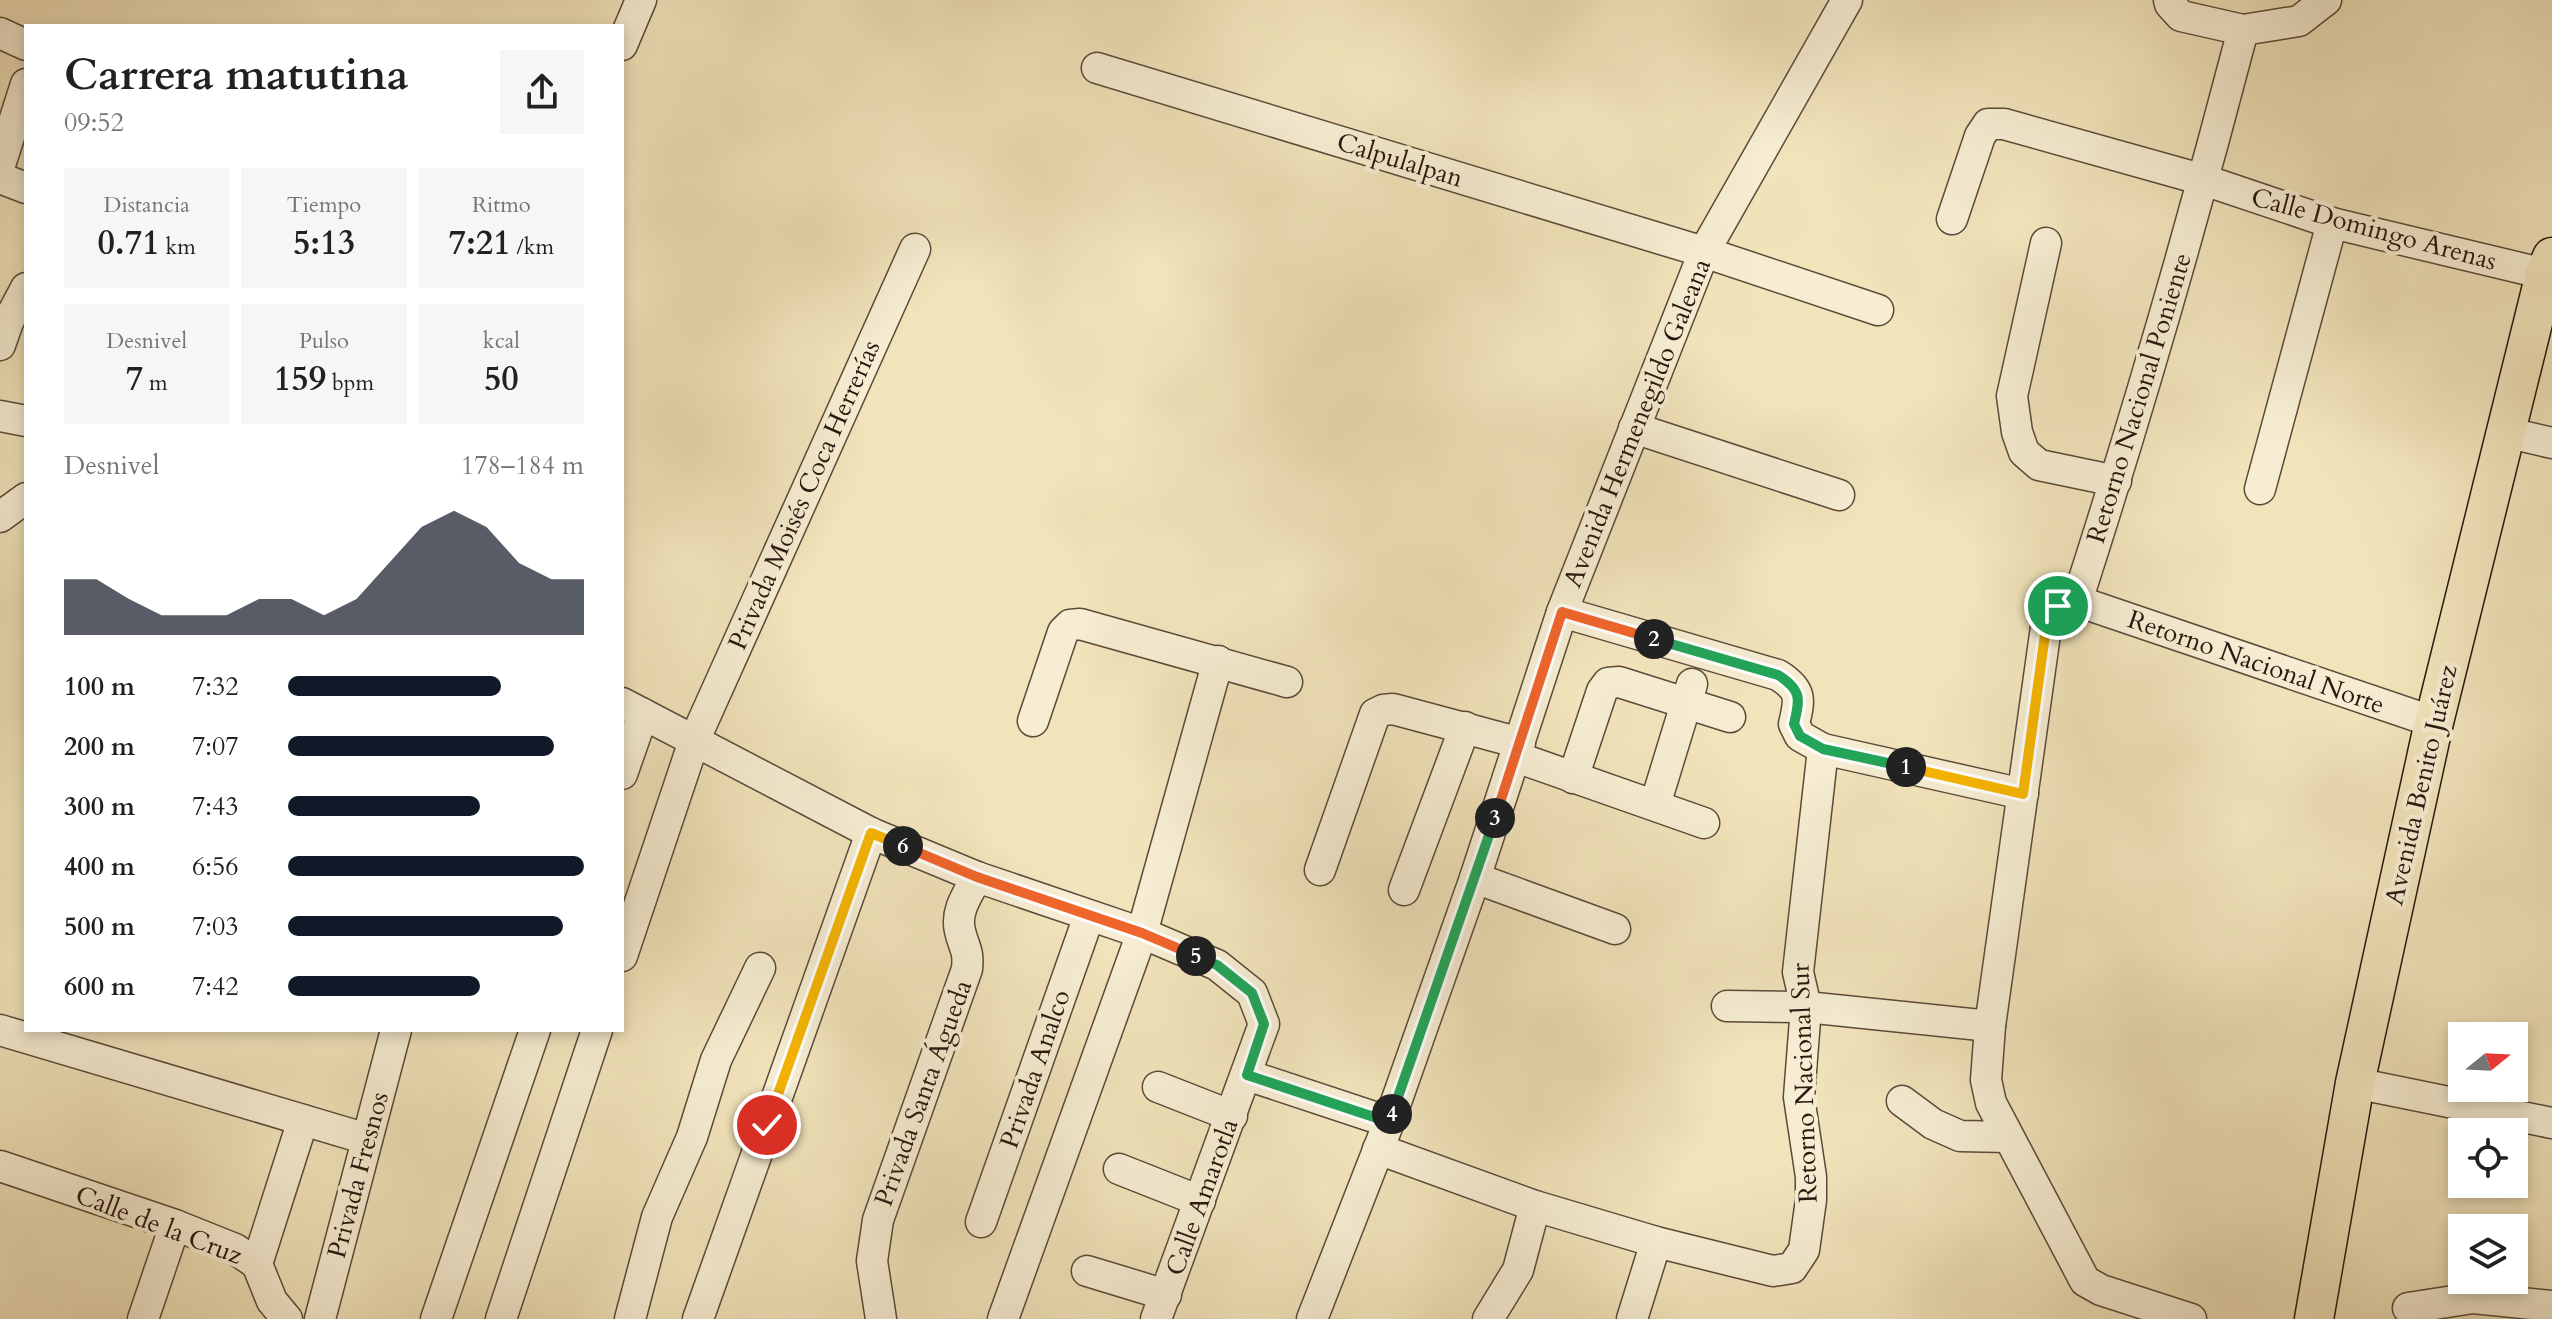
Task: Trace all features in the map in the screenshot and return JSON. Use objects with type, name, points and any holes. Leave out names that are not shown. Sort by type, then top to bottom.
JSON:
[{"type":"main road","name":"Avenida Benito Juárez","points":[[2314,1319],[2355,1083],[2434,722],[2548,266]]},
{"type":"street","points":[[624,40],[641,0]]},
{"type":"street","name":"Avenida Hermenegildo Galeana","points":[[1312,1319],[1383,1136],[1475,878],[1562,612],[1704,252],[1847,0]]},
{"type":"street","points":[[2169,0],[2181,16],[2243,30],[2299,21],[2326,0]]},
{"type":"street","name":"Retorno Nacional Poniente","points":[[2077,601],[2116,481],[2204,180],[2243,30]]},
{"type":"street","points":[[0,33],[24,44]]},
{"type":"street","name":"Calpulalpan","points":[[1097,68],[1704,252],[1878,310]]},
{"type":"street","points":[[0,165],[24,90]]},
{"type":"street","name":"Calle Domingo Arenas","points":[[1952,219],[1980,136],[1988,124],[2004,124],[2204,180],[2332,223],[2548,266]]},
{"type":"street","points":[[0,178],[24,187]]},
{"type":"street","points":[[2260,489],[2332,223]]},
{"type":"street","points":[[2046,243],[2012,396],[2017,432],[2024,452],[2039,465],[2116,481]]},
{"type":"street","name":"Privada Moisés Coca Herrerías","points":[[624,950],[694,741],[915,249]]},
{"type":"street","points":[[0,345],[24,292]]},
{"type":"street","points":[[0,416],[24,421]]},
{"type":"street","points":[[1634,428],[1839,495]]},
{"type":"street","points":[[2505,432],[2552,443]]},
{"type":"street","points":[[0,517],[24,499]]},
{"type":"street","points":[[2077,601],[2058,606],[2047,620],[1990,1026],[1986,1080],[1991,1103],[2085,1281],[2101,1290],[2173,1316]]},
{"type":"street","name":"Retorno Nacional Norte","points":[[2077,601],[2434,722]]},
{"type":"street","points":[[1562,612],[1778,675],[1793,685],[1799,701],[1794,724],[1800,736],[1823,749],[2023,794]]},
{"type":"street","points":[[1033,721],[1063,632],[1070,625],[1080,624],[1287,682]]},
{"type":"street","points":[[1003,1319],[1142,933],[1218,661]]},
{"type":"street","points":[[1573,778],[1602,691],[1608,683],[1689,692],[1730,717]]},
{"type":"street","points":[[1655,805],[1689,692]]},
{"type":"street","points":[[624,761],[632,709]]},
{"type":"street","name":"Calle Amarotla","points":[[632,709],[871,833],[977,877],[1142,933],[1217,965],[1252,993],[1264,1024],[1161,1307]]},
{"type":"street","points":[[1320,870],[1375,714],[1383,710],[1393,709],[1465,727],[1573,778],[1704,823]]},
{"type":"street","points":[[1404,890],[1465,727]]},
{"type":"street","name":"Retorno Nacional Sur","points":[[1247,1075],[1535,1206],[1656,1242],[1773,1271],[1792,1268],[1804,1250],[1811,1200],[1811,1177],[1799,1097],[1806,1007],[1798,972],[1823,749]]},
{"type":"street","points":[[698,1319],[871,833]]},
{"type":"street","name":"Privada Santa Águeda","points":[[881,1319],[872,1261],[878,1220],[967,969],[968,951],[960,931],[959,910],[977,877]]},
{"type":"street","points":[[1475,878],[1615,929]]},
{"type":"street","name":"Privada Analco","points":[[981,1222],[1089,916]]},
{"type":"street","points":[[630,1319],[657,1217],[692,1137],[716,1060],[760,968]]},
{"type":"street","points":[[1727,1006],[1806,1007],[1990,1026]]},
{"type":"street","points":[[0,1030],[367,1139]]},
{"type":"street","name":"Privada Fresnos","points":[[320,1319],[395,1032]]},
{"type":"street","points":[[436,1319],[534,1032]]},
{"type":"street","points":[[501,1319],[596,1032]]},
{"type":"street","points":[[2355,1083],[2552,1123]]},
{"type":"street","points":[[1158,1087],[1232,1116]]},
{"type":"street","points":[[1902,1101],[1933,1124],[1960,1136],[2008,1137]]},
{"type":"street","points":[[257,1264],[303,1120]]},
{"type":"street","name":"Calle de la Cruz","points":[[0,1166],[175,1225],[235,1249],[257,1264],[275,1313]]},
{"type":"street","points":[[1119,1169],[1200,1201]]},
{"type":"street","points":[[1488,1319],[1518,1270],[1535,1206]]},
{"type":"street","points":[[143,1319],[175,1225]]},
{"type":"street","points":[[1632,1319],[1656,1242]]},
{"type":"street","points":[[1087,1271],[1161,1307]]},
{"type":"street","points":[[2408,1308],[2473,1298],[2552,1306]]},
{"type":"route","points":[[767,1125],[871,833],[977,877],[1142,933],[1217,965],[1252,993],[1264,1024],[1247,1075],[1389,1122],[1475,878],[1562,612],[1778,675],[1793,685],[1799,701],[1794,724],[1800,736],[1823,749],[2023,794],[2047,620],[2058,606]]}]
